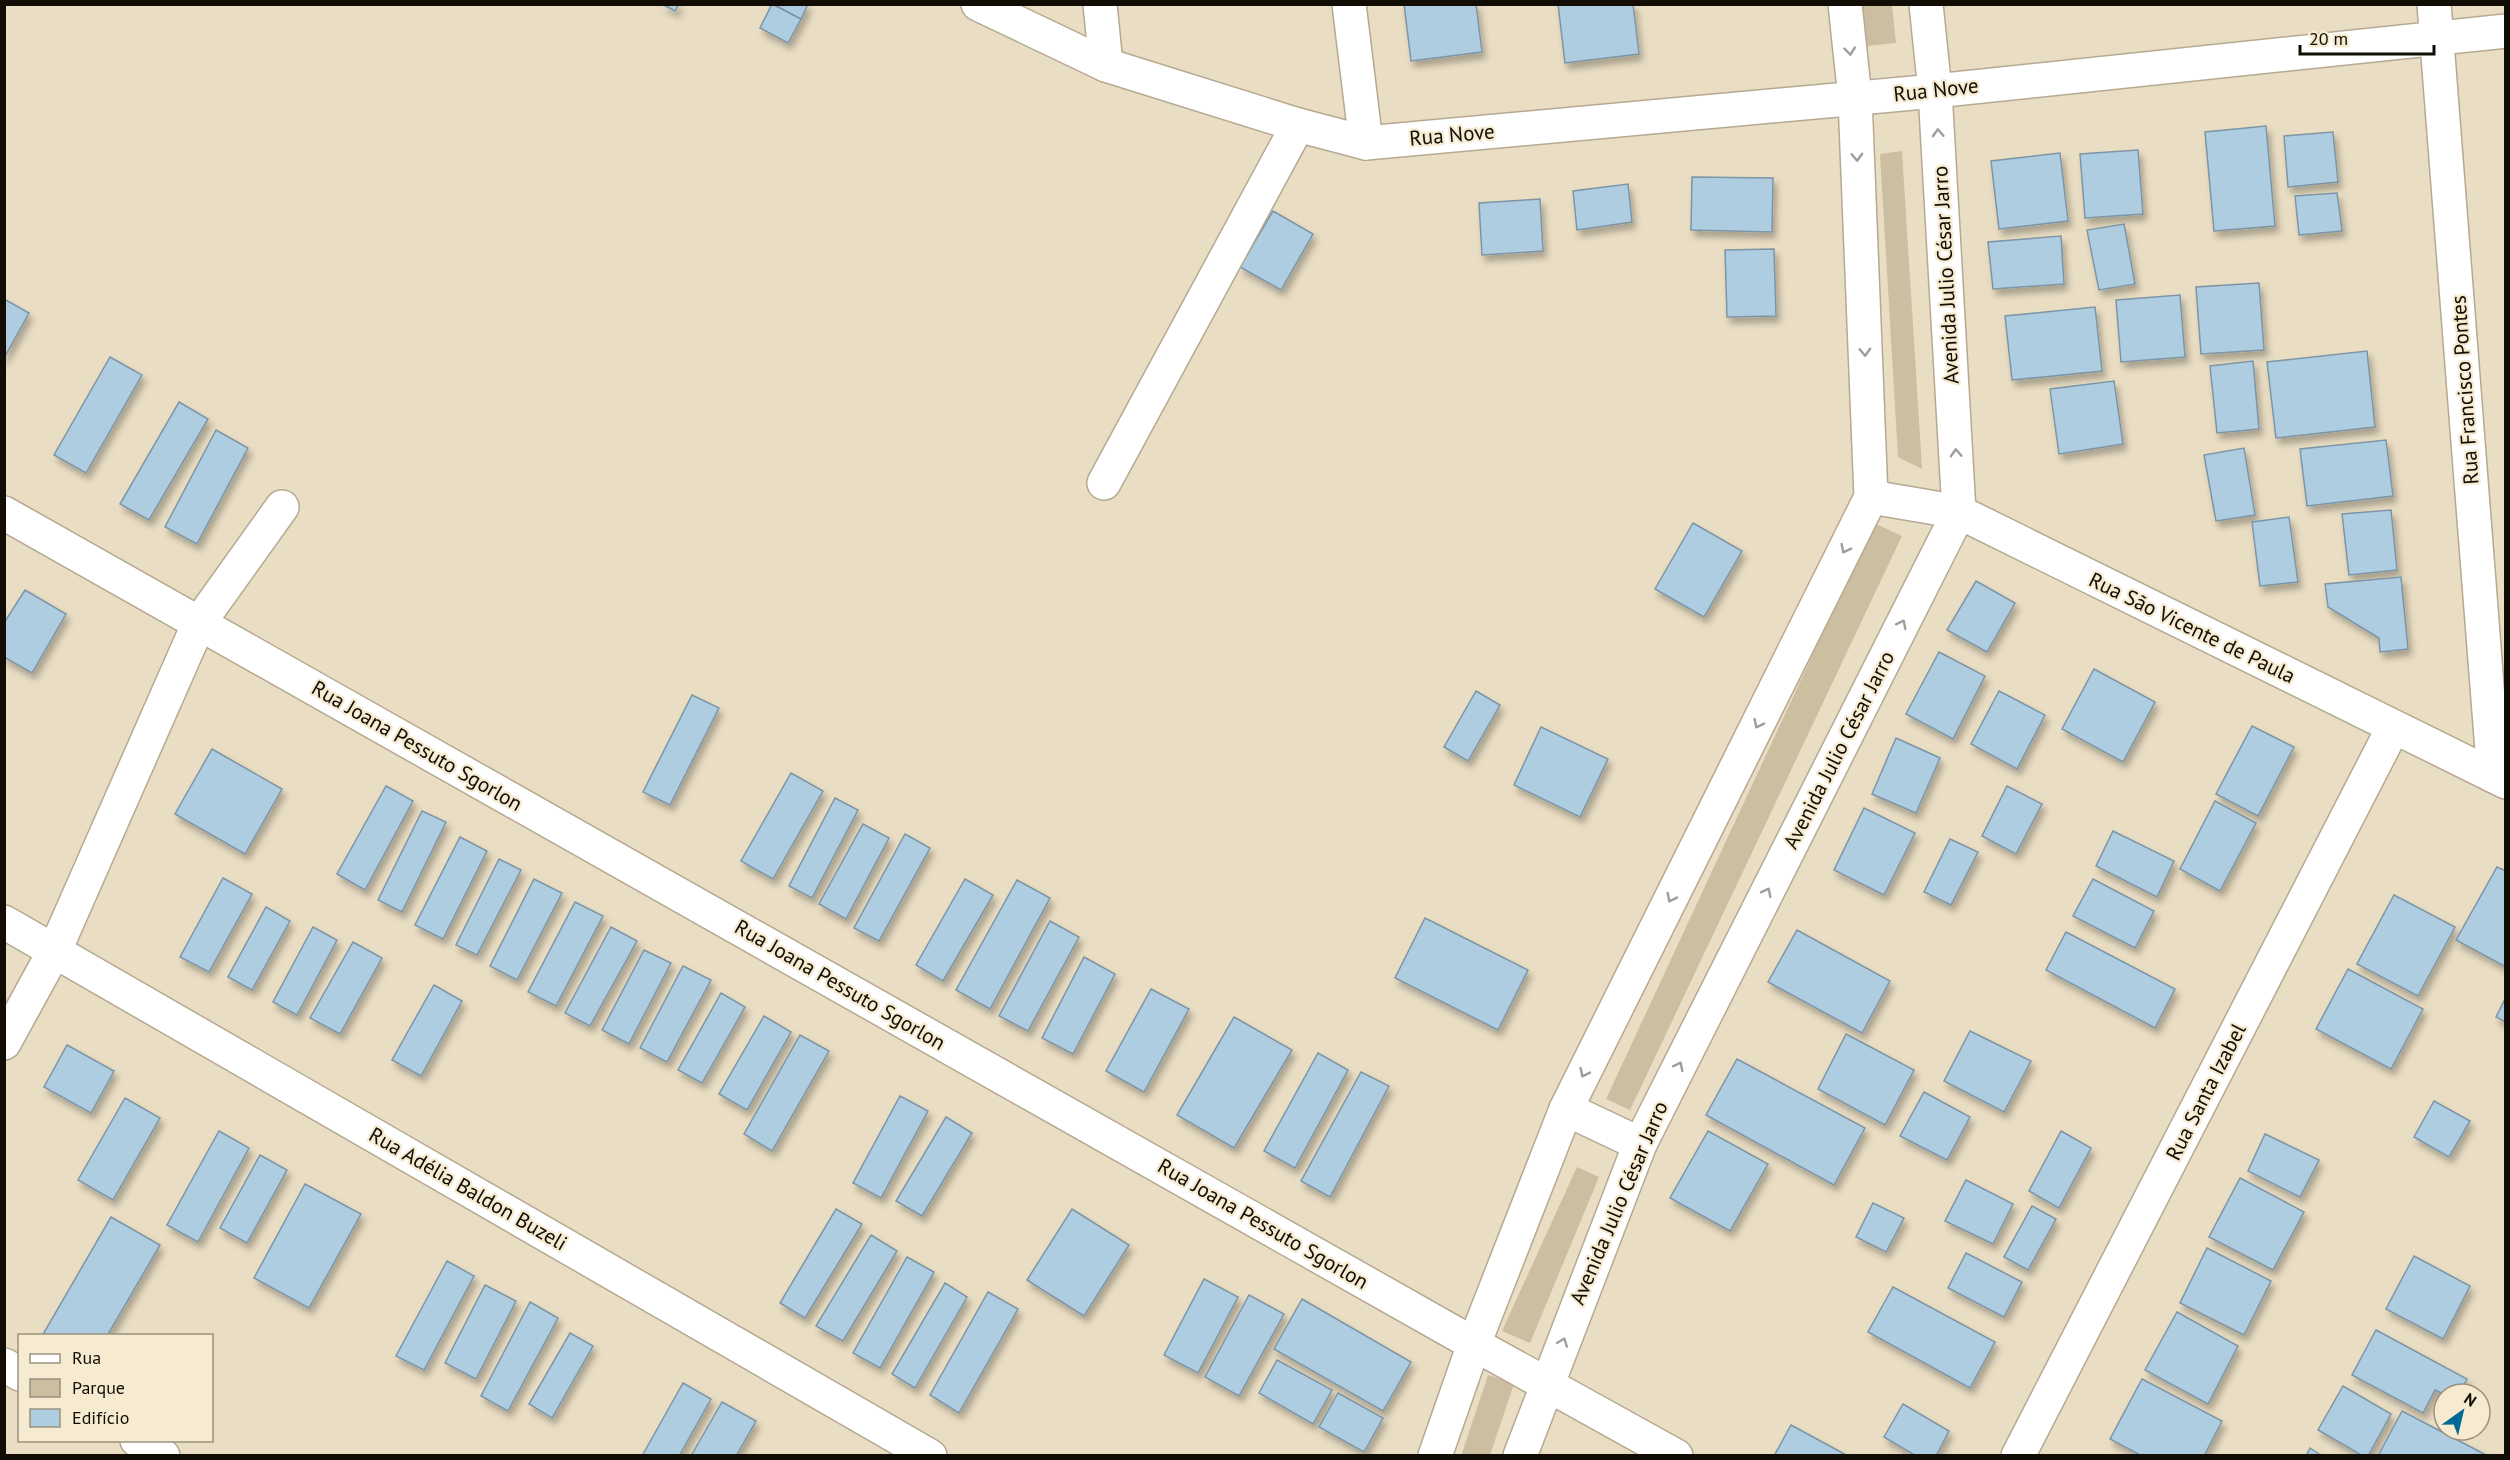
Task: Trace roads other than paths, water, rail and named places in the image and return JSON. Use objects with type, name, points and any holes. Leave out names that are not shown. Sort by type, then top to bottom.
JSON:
[{"type":"street","points":[[978,4],[1106,65],[1298,125],[1366,143],[1349,4]]},
{"type":"street","points":[[1100,4],[1106,65]]},
{"type":"street","points":[[1435,1455],[1474,1344],[1566,1109],[1871,497],[1855,98],[1845,4]]},
{"type":"street","name":"Avenida Julio César Jarro","points":[[1520,1455],[1640,1144],[1959,512],[1935,91],[1926,4]]},
{"type":"street","name":"Rua Francisco Pontes","points":[[2434,4],[2500,779]]},
{"type":"street","name":"Rua Nove","points":[[1366,143],[1935,91],[2505,31]]},
{"type":"street","points":[[1104,483],[1298,125]]},
{"type":"street","name":"Rua São Vicente de Paula","points":[[1871,497],[1959,512],[2500,779]]},
{"type":"street","points":[[4,1043],[55,950],[199,623],[282,507]]},
{"type":"street","name":"Rua Joana Pessuto Sgorlon","points":[[4,513],[1474,1344],[1676,1455]]},
{"type":"street","name":"Rua Santa Izabel","points":[[2018,1455],[2393,728]]},
{"type":"street","name":"Rua Adélia Baldon Buzeli","points":[[4,922],[930,1455]]},
{"type":"street","points":[[1566,1109],[1640,1144]]},
{"type":"street","points":[[4,1365],[18,1373]]},
{"type":"street","points":[[140,1442],[163,1455]]}]
